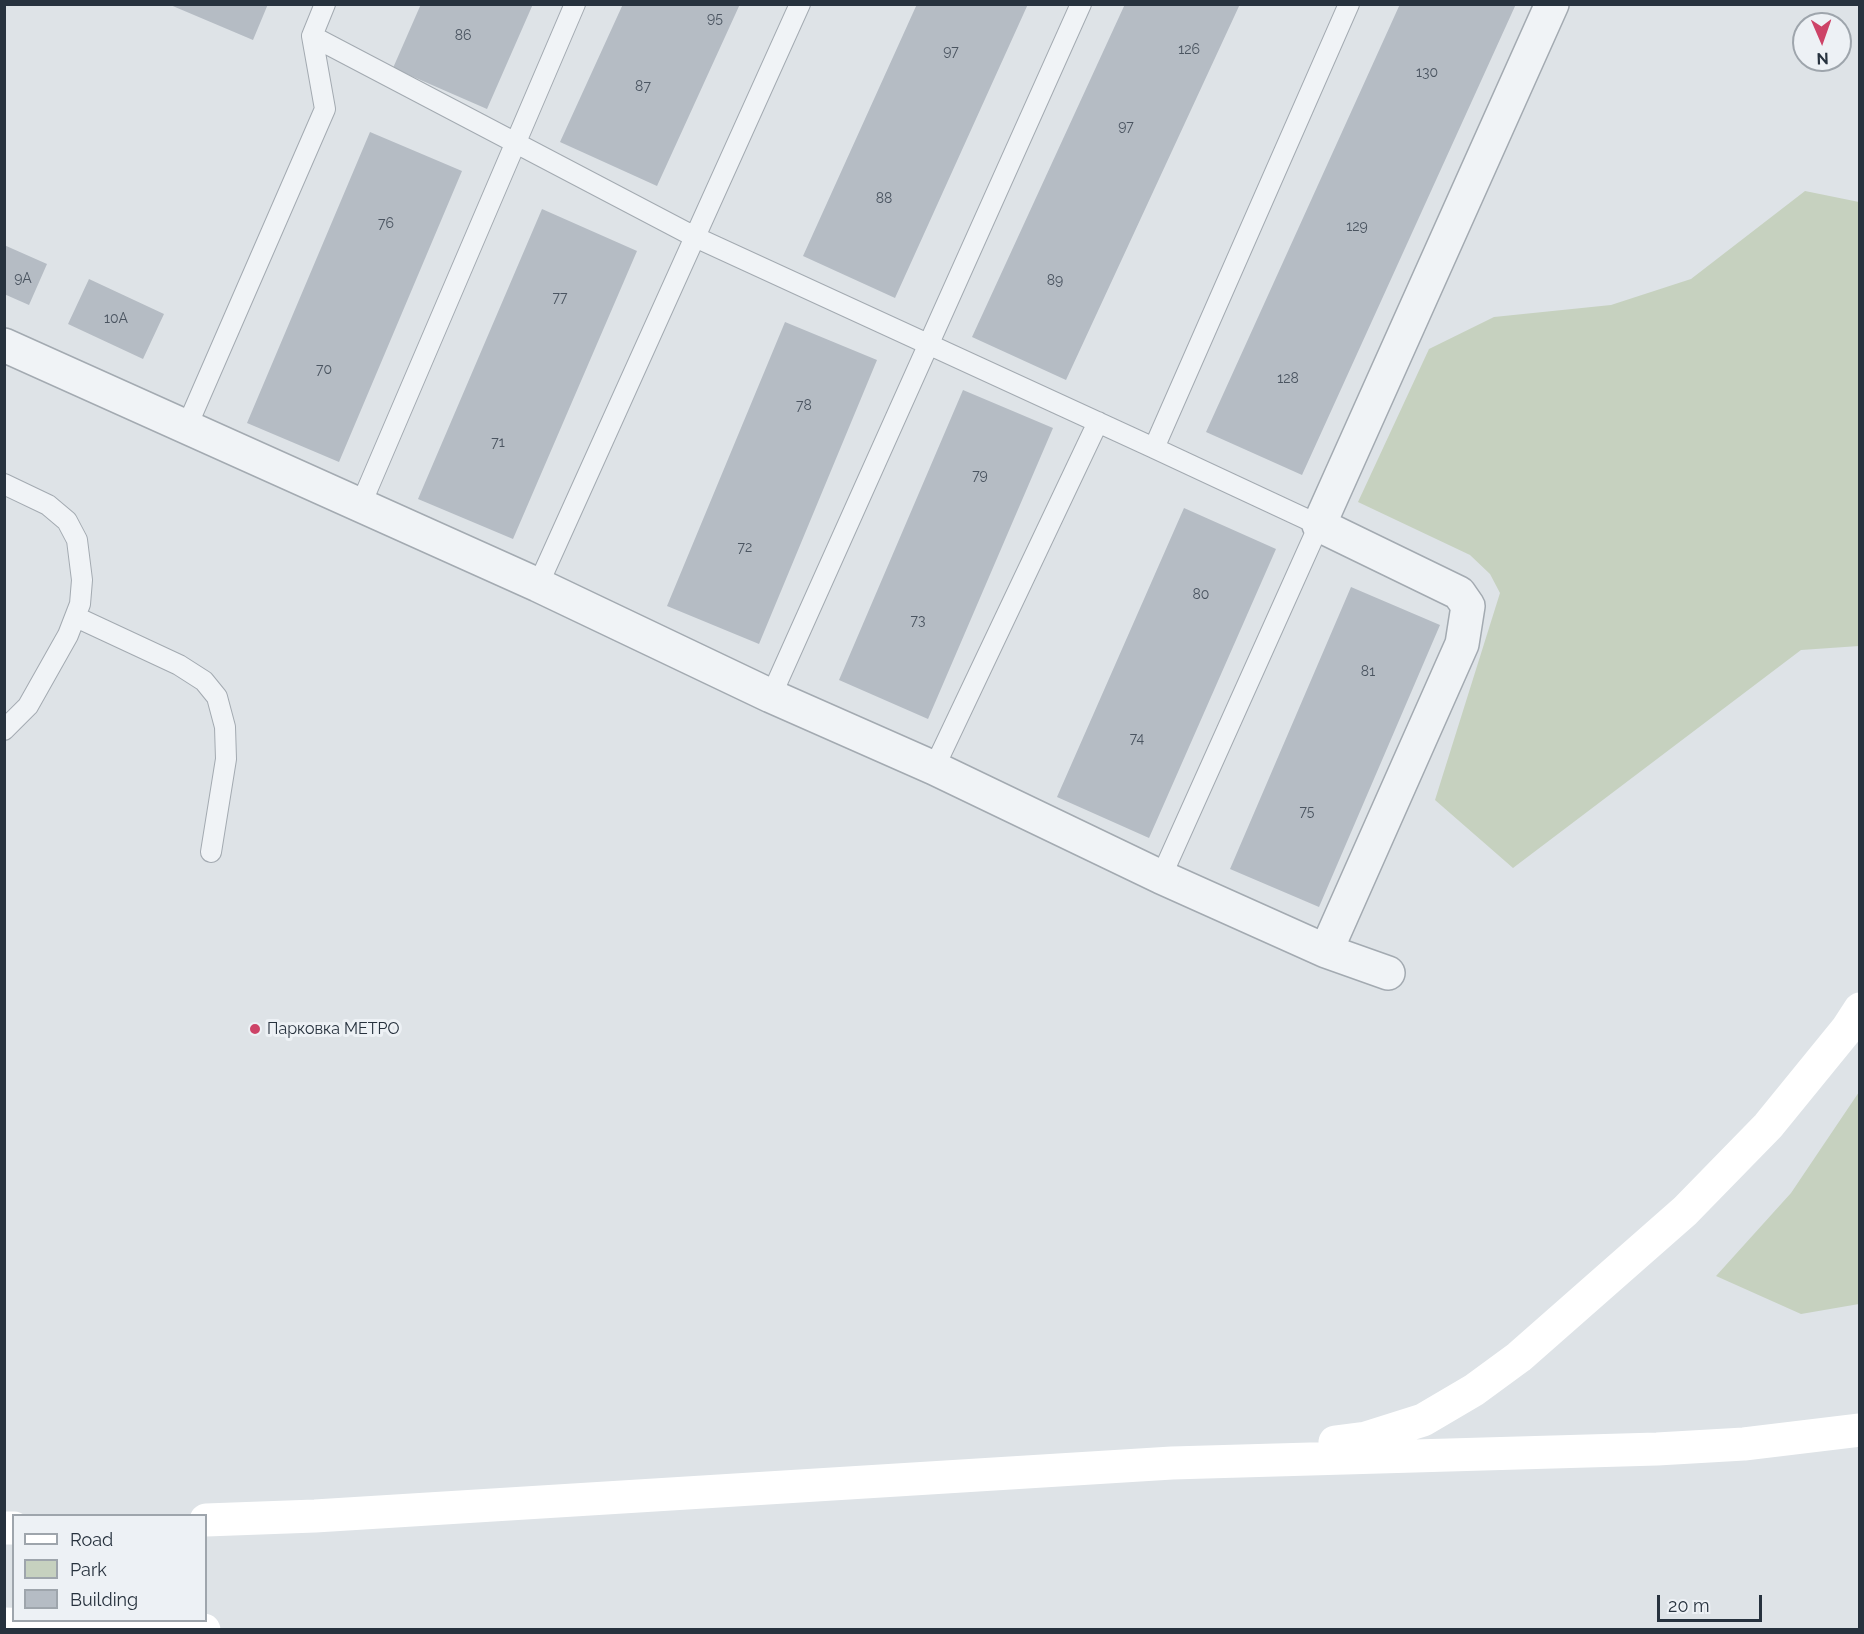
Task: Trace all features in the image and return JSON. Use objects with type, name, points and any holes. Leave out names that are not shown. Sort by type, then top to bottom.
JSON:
[{"type":"main road","points":[[1172,1462],[1366,1438],[1423,1420],[1474,1390],[1519,1357],[1685,1211],[1768,1126],[1847,1029],[1860,1009]]},
{"type":"main road","points":[[207,1520],[315,1516],[1172,1462],[1657,1449],[1820,1437],[1860,1430]]},
{"type":"main road","points":[[4,1624],[204,1629]]},
{"type":"street","points":[[1326,951],[1462,644],[1468,606],[1459,593],[1319,525],[1552,4]]},
{"type":"street","points":[[4,345],[538,585],[771,696],[934,768],[1161,877],[1326,951],[1388,973]]},
{"type":"lane","points":[[186,426],[325,109],[312,36],[325,4]]},
{"type":"lane","points":[[361,504],[575,4]]},
{"type":"lane","points":[[538,585],[800,4]]},
{"type":"lane","points":[[771,696],[1081,4]]},
{"type":"lane","points":[[1154,448],[1349,4]]},
{"type":"lane","points":[[312,36],[695,237],[1319,525],[1161,877]]},
{"type":"lane","points":[[934,768],[1098,422]]},
{"type":"lane","points":[[4,484],[53,508],[73,530],[79,550],[82,580],[76,617],[40,688],[28,706],[4,730]]},
{"type":"lane","points":[[76,617],[186,669],[204,681],[218,697],[225,727],[226,759],[212,852]]},
{"type":"green space","points":[[1805,191],[1859,202],[1859,646],[1801,650],[1513,868],[1435,800],[1500,593],[1490,574],[1470,555],[1358,502],[1429,349],[1494,317],[1611,305],[1691,279]]},
{"type":"green space","points":[[1859,1092],[1859,1304],[1801,1314],[1716,1276],[1791,1193]]},
{"type":"building","points":[[168,4],[268,4],[253,40]]},
{"type":"building","points":[[421,4],[533,4],[487,109],[393,68]]},
{"type":"building","points":[[623,4],[740,4],[657,186],[560,142]]},
{"type":"building","points":[[917,4],[1028,4],[895,298],[803,256]]},
{"type":"building","points":[[1125,4],[1240,4],[1066,380],[972,337]]},
{"type":"building","points":[[1400,4],[1516,4],[1302,475],[1206,432]]},
{"type":"building","points":[[370,132],[462,171],[339,462],[247,423]]},
{"type":"building","points":[[542,209],[637,251],[513,539],[418,499]]},
{"type":"building","points":[[4,245],[47,264],[29,305],[4,294]]},
{"type":"building","points":[[89,279],[164,314],[143,359],[68,324]]},
{"type":"building","points":[[785,322],[877,360],[759,644],[667,606]]},
{"type":"building","points":[[963,390],[1053,428],[928,719],[839,680]]},
{"type":"building","points":[[1184,508],[1276,549],[1149,838],[1057,797]]},
{"type":"building","points":[[1351,587],[1440,625],[1319,907],[1230,869]]},
{"type":"place","name":"Парковка МЕТРО","points":[[255,1029]]}]
